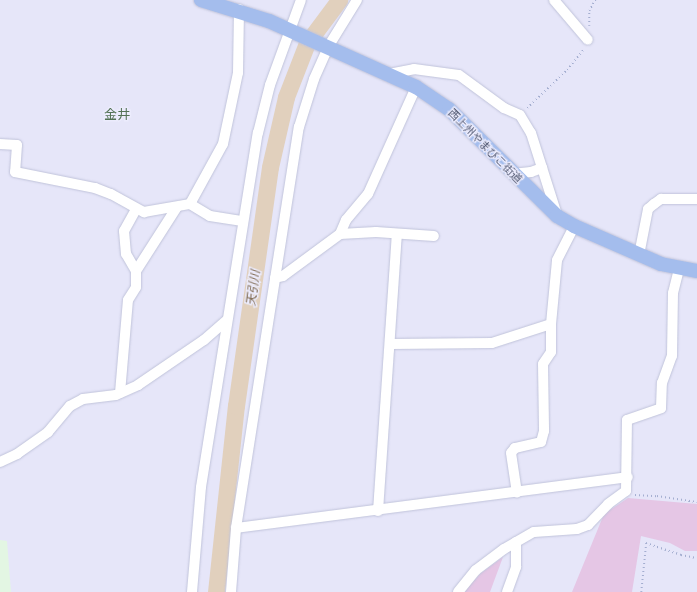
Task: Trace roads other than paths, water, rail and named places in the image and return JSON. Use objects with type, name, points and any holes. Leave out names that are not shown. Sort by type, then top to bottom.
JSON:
[{"type":"highway","name":"西上州やまびこ街道","points":[[201,0],[222,3],[238,9],[327,46],[416,87],[449,110],[512,174],[557,216],[574,226],[638,255],[680,269],[697,271]]},
{"type":"street","points":[[192,592],[201,487],[258,133],[270,85],[292,31],[301,0]]},
{"type":"street","points":[[231,592],[236,528],[299,126],[314,79],[327,46],[357,0]]},
{"type":"street","points":[[554,0],[588,40]]},
{"type":"street","points":[[190,204],[224,144],[238,73],[238,9]]},
{"type":"street","points":[[389,74],[414,69],[459,75],[504,108],[520,115],[531,133],[557,216]]},
{"type":"street","points":[[275,278],[283,276],[340,234],[346,220],[368,194],[416,87]]},
{"type":"street","points":[[0,144],[17,145],[14,172],[95,188],[111,194],[144,212],[190,204],[210,216],[244,222]]},
{"type":"street","points":[[512,174],[531,172],[542,168]]},
{"type":"street","points":[[638,255],[648,209],[661,199],[697,199]]},
{"type":"street","points":[[136,271],[177,207]]},
{"type":"street","points":[[120,393],[128,300],[136,287],[136,271],[126,254],[124,231],[136,209]]},
{"type":"street","points":[[517,493],[511,452],[515,448],[541,442],[544,431],[543,364],[551,352],[551,324],[557,260],[574,226]]},
{"type":"street","points":[[340,234],[376,232],[397,235],[434,236]]},
{"type":"street","points":[[378,511],[391,344],[397,235]]},
{"type":"street","points":[[458,592],[476,570],[516,542],[534,532],[577,529],[588,525],[608,504],[626,491],[628,477],[627,420],[661,408],[662,383],[672,356],[674,293],[680,269]]},
{"type":"street","points":[[0,462],[17,454],[48,432],[70,406],[83,399],[120,393],[138,385],[197,345],[228,320]]},
{"type":"street","points":[[391,344],[492,342],[551,324]]},
{"type":"street","points":[[236,528],[517,493],[553,485],[628,477]]},
{"type":"street","points":[[508,592],[516,567],[516,542]]},
{"type":"waterway","name":"天引川","points":[[216,592],[236,406],[270,167],[286,97],[307,43],[339,0]]},
{"type":"district","name":"金井","points":[[117,115]]}]
